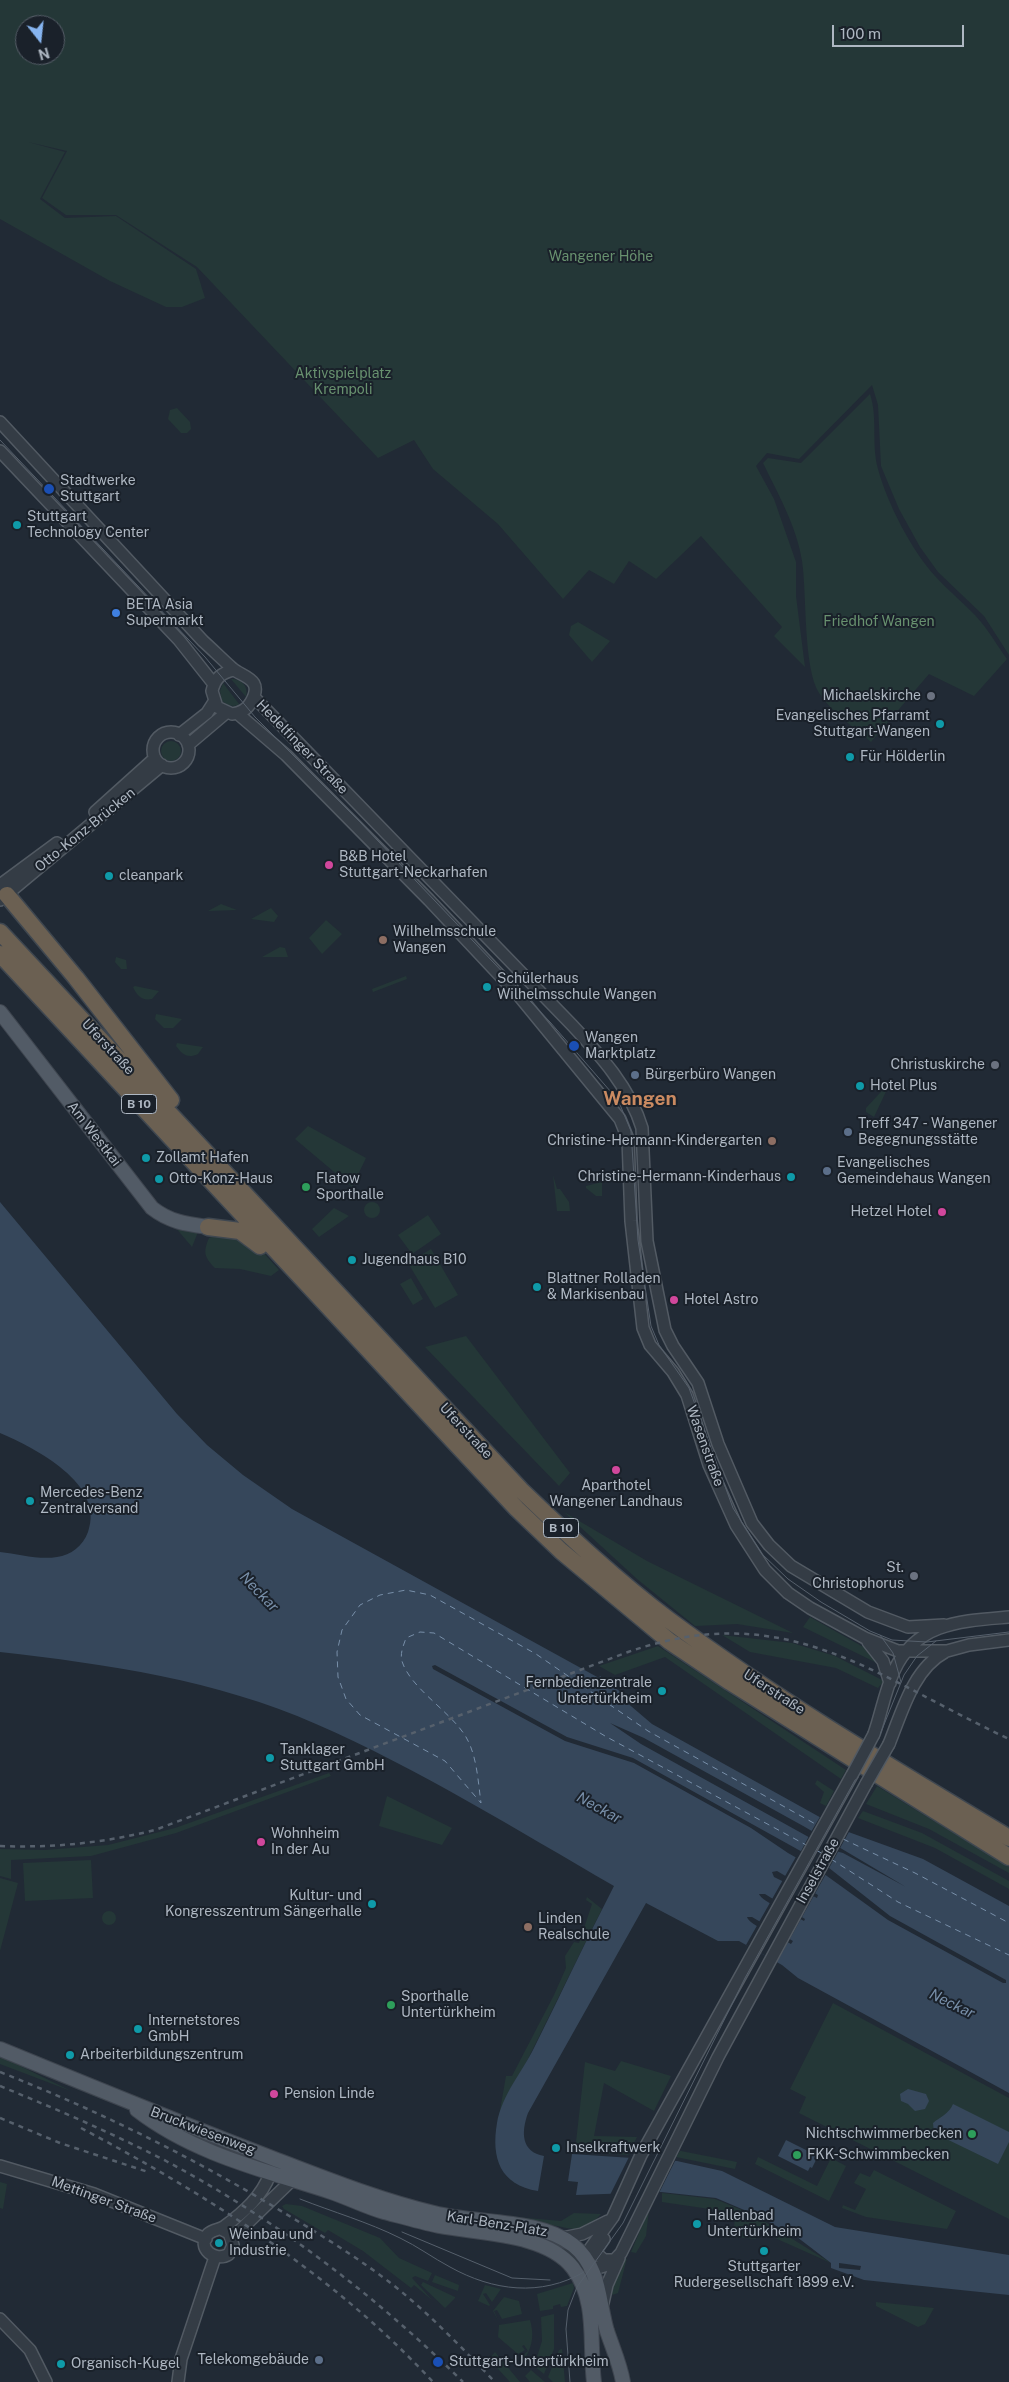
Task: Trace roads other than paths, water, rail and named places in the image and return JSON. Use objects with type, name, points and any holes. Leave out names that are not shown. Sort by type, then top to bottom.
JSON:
[{"type":"highway","name":"B 10","points":[[2,892],[76,978],[183,1116],[187,1130]]},
{"type":"highway","name":"Uferstraße","points":[[0,932],[187,1130],[521,1490],[614,1576],[724,1659],[826,1726],[1009,1838]]},
{"type":"highway","name":"Uferstraße","points":[[0,954],[517,1509],[611,1594],[669,1641],[730,1682],[1009,1857]]},
{"type":"highway","name":"B 10","points":[[208,1227],[240,1231],[266,1251],[278,1253]]},
{"type":"main road","name":"Am Westkai","points":[[0,1012],[152,1208],[164,1217],[186,1224],[208,1227]]},
{"type":"main road","name":"Bruckwiesenweg","points":[[0,2048],[284,2170]]},
{"type":"main road","name":"Bruckwiesenweg","points":[[128,2103],[165,2129],[218,2156],[270,2174],[284,2170]]},
{"type":"main road","name":"Karl-Benz-Platz","points":[[284,2170],[301,2169],[434,2214],[537,2229],[562,2238],[586,2263]]},
{"type":"main road","name":"Karl-Benz-Platz","points":[[284,2170],[423,2222],[517,2239],[548,2249],[569,2264],[583,2286],[590,2313],[594,2382]]},
{"type":"main road","points":[[583,2286],[586,2263]]},
{"type":"main road","points":[[586,2263],[603,2303],[607,2331],[620,2364],[623,2382]]},
{"type":"street","name":"Hedelfinger Straße","points":[[0,422],[203,641],[234,670],[250,678],[254,688],[254,697],[572,1025],[615,1076],[638,1114]]},
{"type":"street","points":[[0,451],[179,640],[213,683]]},
{"type":"street","points":[[179,735],[208,713],[214,702],[213,683],[223,673],[234,670]]},
{"type":"street","name":"Otto-Konz-Brücken","points":[[2,892],[158,762],[171,768],[183,763],[188,755],[188,745],[232,713],[250,705],[254,697]]},
{"type":"street","name":"Hedelfinger Straße","points":[[214,702],[232,713],[286,755],[429,900],[520,997],[586,1075],[620,1119],[626,1129],[629,1149]]},
{"type":"street","points":[[158,762],[153,748],[160,737],[168,733],[179,735],[188,745]]},
{"type":"street","name":"Wasenstraße","points":[[638,1114],[643,1141],[647,1241],[663,1323],[668,1339],[698,1383],[718,1444],[745,1510],[760,1535],[791,1566],[860,1608],[900,1626],[944,1625]]},
{"type":"street","name":"Wasenstraße","points":[[629,1149],[631,1221],[643,1328],[650,1345],[672,1372],[687,1395],[709,1465],[736,1525],[760,1564],[782,1587],[810,1608],[865,1638],[911,1650],[947,1651],[960,1647],[1009,1640]]},
{"type":"street","name":"Inselstraße","points":[[586,2263],[613,2217],[641,2155],[874,1734],[890,1682],[911,1650],[928,1632],[944,1625],[1009,1616]]},
{"type":"street","points":[[900,1626],[919,1674]]},
{"type":"street","points":[[865,1638],[881,1657],[890,1682]]},
{"type":"street","name":"Inselstraße","points":[[603,2303],[607,2285],[619,2255],[770,1958],[889,1744],[919,1674],[947,1651]]},
{"type":"street","points":[[685,2078],[693,2080],[698,2098]]},
{"type":"street","name":"Mettinger Straße","points":[[0,2166],[94,2194],[206,2239]]},
{"type":"street","points":[[232,2238],[284,2170]]},
{"type":"street","points":[[221,2229],[232,2238],[233,2245],[229,2254],[224,2257],[215,2257],[206,2248],[206,2239],[209,2233],[221,2229],[256,2200],[265,2189],[270,2174]]},
{"type":"street","points":[[562,2238],[588,2232],[613,2217]]},
{"type":"street","points":[[613,2217],[609,2232],[596,2252],[604,2260],[619,2255]]},
{"type":"street","points":[[548,2249],[586,2263],[606,2265],[619,2255]]},
{"type":"street","points":[[178,2382],[181,2359],[215,2257]]},
{"type":"street","points":[[0,2319],[30,2350],[46,2382]]},
{"type":"water","name":"Neckar","points":[[0,1202],[177,1414],[207,1445],[243,1475],[292,1509],[599,1678],[600,1676],[627,1697],[625,1701],[652,1724],[843,1830],[923,1859],[1009,1906],[1009,2093],[798,1978],[782,1965],[739,1941],[718,1941],[646,1903],[528,2113],[524,2127],[527,2146],[536,2154],[544,2156],[538,2191],[515,2183],[501,2168],[497,2158],[495,2136],[503,2103],[534,2048],[614,1886],[430,1780],[316,1724],[278,1709],[240,1696],[161,1676],[80,1662],[0,1652],[0,1552],[43,1558],[67,1554],[80,1546],[86,1537],[91,1515],[87,1498],[64,1470],[31,1448],[0,1433]],"holes":[[[435,1665],[567,1737],[633,1758],[824,1864],[890,1916],[1006,1980],[1006,1983],[888,1920],[820,1871],[788,1853],[751,1828],[634,1763],[565,1741],[433,1669],[432,1666]],[[610,1723],[644,1738],[805,1827],[906,1887],[843,1853],[832,1850],[641,1744]],[[777,1871],[818,1895],[817,1898],[774,1877],[772,1872]],[[759,1894],[765,1894],[805,1919],[804,1921],[766,1901]],[[747,1917],[752,1917],[793,1941],[791,1944],[753,1924]]]},
{"type":"water","points":[[908,2089],[926,2094],[929,2101],[925,2109],[915,2111],[908,2104],[901,2101],[900,2094]]},
{"type":"water","name":"Nichtschwimmerbecken","points":[[953,2104],[1009,2132],[1009,2142],[998,2164],[934,2133],[933,2123],[947,2113]]},
{"type":"water","name":"FKK-Schwimmbecken","points":[[786,2140],[816,2155],[812,2168],[810,2167],[808,2171],[778,2156]]},
{"type":"water","points":[[572,2154],[677,2161],[722,2171],[835,2227],[1009,2255],[1009,2295],[864,2280],[831,2268],[831,2263],[797,2237],[756,2215],[716,2198],[661,2192],[576,2195],[578,2182],[568,2181]]},
{"type":"tram line","points":[[0,440],[205,657],[255,717],[360,822],[550,1022],[618,1100],[631,1131],[638,1240],[651,1326],[659,1345],[689,1388],[733,1508],[762,1554],[788,1579],[821,1602],[870,1631],[892,1640],[927,1642],[1009,1632]]},
{"type":"tram line","points":[[880,1635],[893,1653],[901,1682]]},
{"type":"tram line","points":[[570,2382],[566,2329],[568,2310],[577,2287],[623,2223],[745,1978],[879,1737],[904,1675],[917,1656],[936,1641]]},
{"type":"tram line","points":[[300,2199],[388,2232],[466,2275],[500,2286],[534,2288],[568,2280],[584,2272]]},
{"type":"tram line","points":[[402,2232],[512,2278],[550,2280]]},
{"type":"railway","points":[[0,1846],[78,1844],[155,1830],[628,1652],[684,1637],[735,1634],[782,1639],[827,1651],[871,1669],[1009,1739]]},
{"type":"railway","points":[[0,2072],[70,2101],[172,2150],[205,2167],[316,2232],[388,2281],[443,2330],[495,2382]]},
{"type":"railway","points":[[0,2086],[146,2151],[246,2208],[285,2233],[359,2289],[395,2319],[463,2382]]},
{"type":"railway","points":[[0,2118],[60,2143],[148,2172]]},
{"type":"railway","points":[[81,2128],[176,2181],[268,2240],[354,2307],[395,2343],[433,2382]]},
{"type":"place","name":"Stadtwerke Stuttgart","points":[[49,489]]},
{"type":"place","name":"Stuttgart Technology Center","points":[[17,525]]},
{"type":"place","name":"BETA Asia Supermarkt","points":[[116,613]]},
{"type":"place","name":"Michaelskirche","points":[[931,696]]},
{"type":"place","name":"Evangelisches Pfarramt Stuttgart-Wangen","points":[[940,724]]},
{"type":"place","name":"Für Hölderlin","points":[[850,757]]},
{"type":"place","name":"B&B Hotel Stuttgart-Neckarhafen","points":[[329,865]]},
{"type":"place","name":"cleanpark","points":[[109,876]]},
{"type":"place","name":"Wilhelmsschule Wangen","points":[[383,940]]},
{"type":"place","name":"Schülerhaus Wilhelmsschule Wangen","points":[[487,987]]},
{"type":"place","name":"Wangen Marktplatz","points":[[574,1046]]},
{"type":"place","name":"Christuskirche","points":[[995,1065]]},
{"type":"place","name":"Bürgerbüro Wangen","points":[[635,1075]]},
{"type":"place","name":"Hotel Plus","points":[[860,1086]]},
{"type":"place","name":"Treff 347 - Wangener Begegnungsstätte","points":[[848,1132]]},
{"type":"place","name":"Christine-Hermann-Kindergarten","points":[[772,1141]]},
{"type":"place","name":"Zollamt Hafen","points":[[146,1158]]},
{"type":"place","name":"Evangelisches Gemeindehaus Wangen","points":[[827,1171]]},
{"type":"place","name":"Christine-Hermann-Kinderhaus","points":[[791,1177]]},
{"type":"place","name":"Otto-Konz-Haus","points":[[159,1179]]},
{"type":"place","name":"Flatow Sporthalle","points":[[306,1187]]},
{"type":"place","name":"Hetzel Hotel","points":[[942,1212]]},
{"type":"place","name":"Jugendhaus B10","points":[[352,1260]]},
{"type":"place","name":"Blattner Rolladen & Markisenbau","points":[[537,1287]]},
{"type":"place","name":"Hotel Astro","points":[[674,1300]]},
{"type":"place","name":"Aparthotel Wangener Landhaus","points":[[616,1470]]},
{"type":"place","name":"Mercedes-Benz Zentralversand","points":[[30,1501]]},
{"type":"place","name":"St. Christophorus","points":[[914,1576]]},
{"type":"place","name":"Fernbedienzentrale Untertürkheim","points":[[662,1691]]},
{"type":"place","name":"Tanklager Stuttgart GmbH","points":[[270,1758]]},
{"type":"place","name":"Wohnheim In der Au","points":[[261,1842]]},
{"type":"place","name":"Kultur- und Kongresszentrum Sängerhalle","points":[[372,1904]]},
{"type":"place","name":"Linden Realschule","points":[[528,1927]]},
{"type":"place","name":"Sporthalle Untertürkheim","points":[[391,2005]]},
{"type":"place","name":"Internetstores GmbH","points":[[138,2029]]},
{"type":"place","name":"Arbeiterbildungszentrum","points":[[70,2055]]},
{"type":"place","name":"Pension Linde","points":[[274,2094]]},
{"type":"place","name":"Nichtschwimmerbecken","points":[[972,2134]]},
{"type":"place","name":"Inselkraftwerk","points":[[556,2148]]},
{"type":"place","name":"FKK-Schwimmbecken","points":[[797,2155]]},
{"type":"place","name":"Hallenbad Untertürkheim","points":[[697,2224]]},
{"type":"place","name":"Weinbau und Industrie","points":[[219,2243]]},
{"type":"place","name":"Stuttgarter Rudergesellschaft 1899 e.V.","points":[[764,2251]]},
{"type":"place","name":"Telekomgebäude","points":[[319,2360]]},
{"type":"place","name":"Stuttgart-Untertürkheim","points":[[438,2362]]},
{"type":"place","name":"Organisch-Kugel","points":[[61,2364]]},
{"type":"district","name":"Wangen","points":[[640,1099]]},
{"type":"park label","name":"Wangener Höhe","points":[[601,257]]},
{"type":"park label","name":"Aktivspielplatz Krempoli","points":[[343,382]]},
{"type":"park label","name":"Friedhof Wangen","points":[[879,622]]}]
